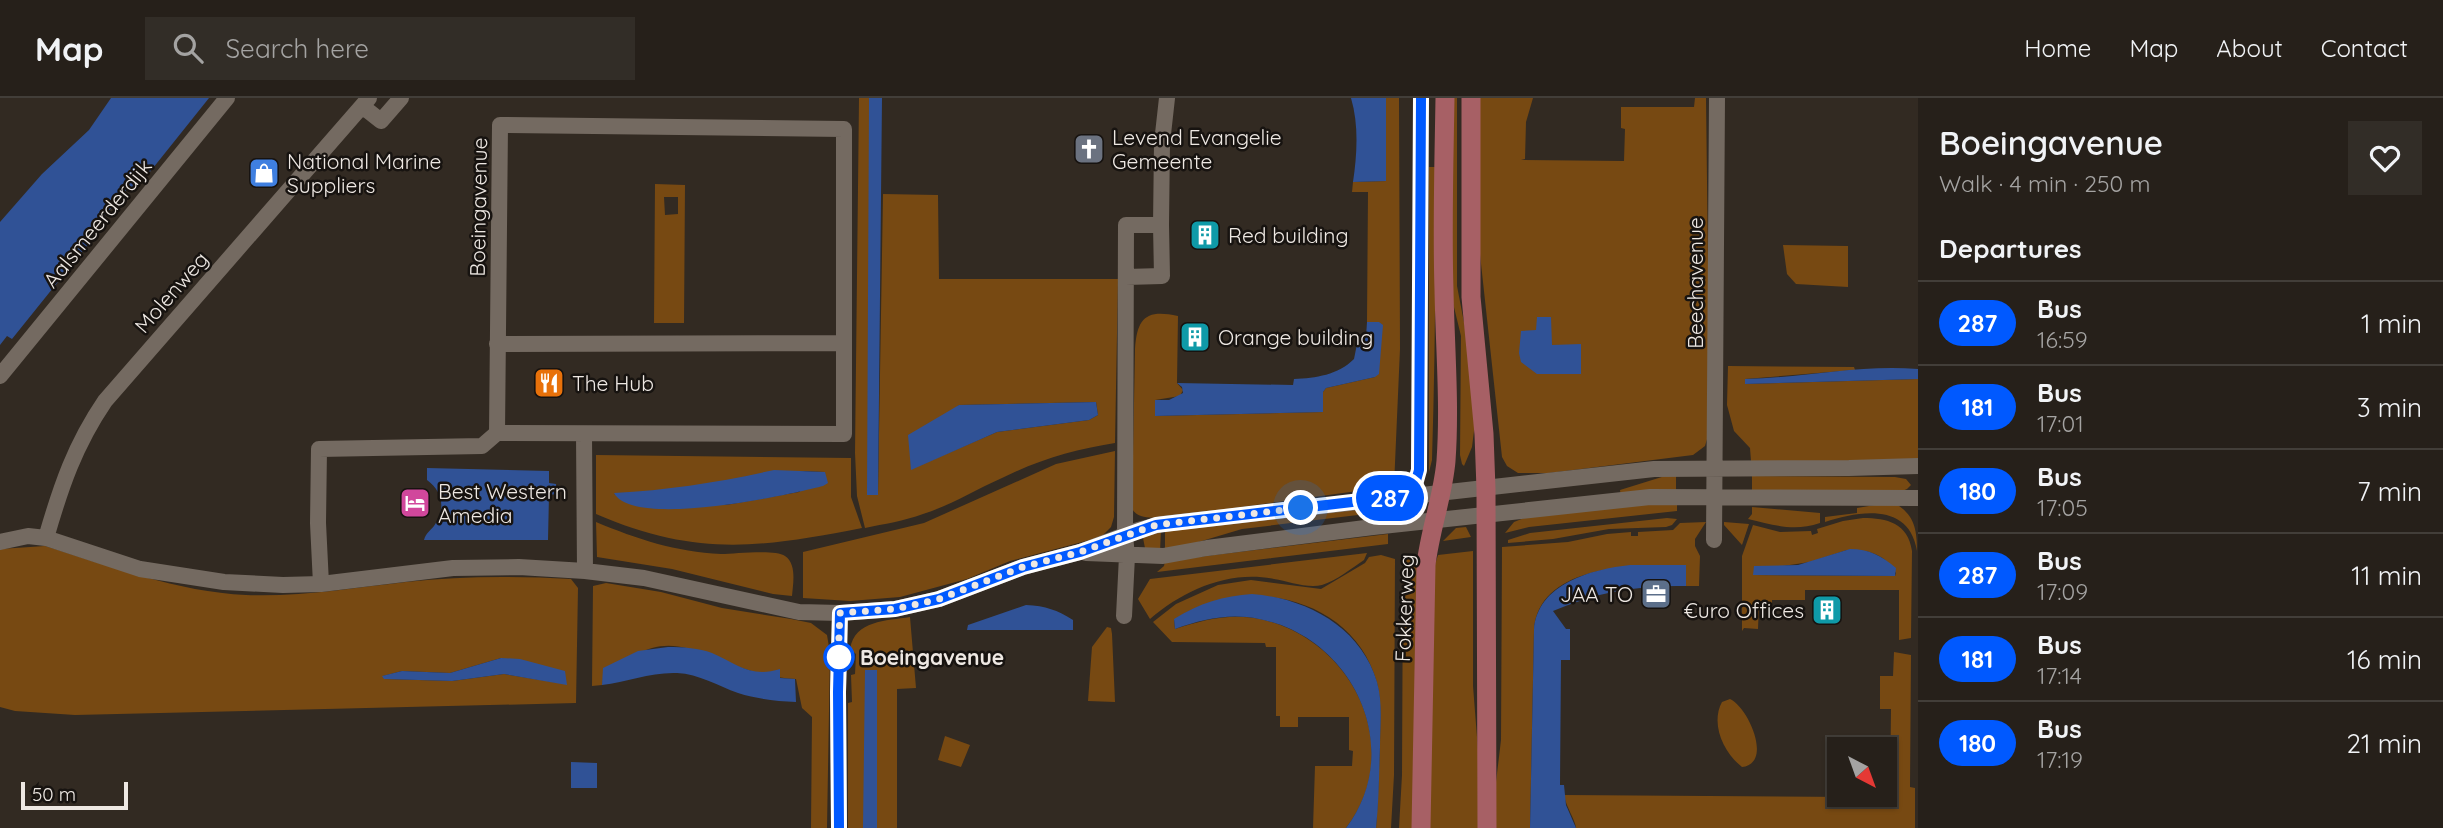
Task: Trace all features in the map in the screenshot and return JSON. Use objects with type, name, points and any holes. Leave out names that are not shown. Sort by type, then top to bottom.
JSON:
[{"type":"main road","name":"Fokkerweg","points":[[1421,828],[1426,565],[1446,461],[1448,390],[1444,278],[1445,98]]},
{"type":"main road","points":[[1471,98],[1471,297],[1484,434],[1486,489],[1488,828]]},
{"type":"street","name":"Aalsmeerderdijk","points":[[0,376],[227,98]]},
{"type":"street","points":[[365,102],[381,121],[401,98]]},
{"type":"street","points":[[1126,276],[1162,276],[1162,143],[1167,98]]},
{"type":"street","name":"Beechavenue","points":[[1714,540],[1717,98]]},
{"type":"street","name":"Molenweg","points":[[46,538],[73,454],[105,401],[365,102]]},
{"type":"street","name":"Boeingavenue","points":[[321,584],[319,449],[482,446],[497,433],[844,434],[844,129],[500,125],[497,433]]},
{"type":"street","points":[[1124,616],[1127,556],[1126,225],[1161,225]]},
{"type":"street","points":[[497,344],[844,343]]},
{"type":"street","points":[[584,434],[585,571]]},
{"type":"street","points":[[0,542],[28,536],[46,538],[140,569],[224,582],[321,584],[453,568],[519,567],[644,578],[799,612],[840,613],[895,609],[932,601],[1023,567],[1080,552],[1156,525],[1637,470],[1918,466]]},
{"type":"street","points":[[1080,552],[1163,556],[1207,548],[1434,520],[1639,498],[1918,498]]},
{"type":"street","points":[[839,828],[840,613]]},
{"type":"shaded area","points":[[859,98],[869,98],[878,494],[883,194],[938,195],[939,279],[1118,279],[1115,443],[1043,461],[933,510],[909,519],[865,528],[857,496],[855,453]],"holes":[[[1096,402],[1098,415],[1089,420],[997,432],[911,469],[959,405]]]},
{"type":"shaded area","points":[[1386,98],[1399,98],[1400,349],[1394,486],[1168,517],[1148,517],[1135,513],[1132,509],[1135,349],[1138,329],[1151,315],[1178,316],[1177,383],[1183,390],[1180,396],[1155,400],[1155,416],[1322,412],[1323,392],[1326,388],[1375,377],[1379,322],[1367,322],[1368,192],[1352,192],[1353,182],[1386,181]]},
{"type":"shaded area","points":[[1452,98],[1457,98],[1457,286],[1467,338],[1475,423],[1472,447],[1464,466],[1460,455],[1461,336],[1452,299]]},
{"type":"shaded area","points":[[1478,98],[1533,98],[1526,122],[1525,159],[1521,160],[1624,161],[1625,129],[1621,128],[1621,107],[1694,107],[1695,98],[1706,98],[1710,429],[1705,446],[1693,455],[1549,473],[1518,473],[1507,466],[1502,457],[1478,236]]},
{"type":"shaded area","points":[[1429,167],[1435,167],[1435,314],[1432,460],[1429,472]]},
{"type":"shaded area","points":[[655,184],[685,185],[684,323],[654,323]],"holes":[[[664,197],[678,197],[678,214],[665,215]]]},
{"type":"shaded area","points":[[1783,245],[1848,246],[1848,287],[1796,284],[1787,274]]},
{"type":"shaded area","points":[[1728,366],[1854,367],[1855,370],[1745,379],[1745,384],[1918,379],[1918,462],[1751,461],[1750,448],[1734,431],[1727,405]]},
{"type":"shaded area","points":[[1115,451],[1114,517],[1111,527],[1101,537],[1010,561],[967,579],[900,597],[850,601],[803,598],[803,552],[924,523],[1056,464]]},
{"type":"shaded area","points":[[596,455],[851,458],[851,497],[862,528],[791,540],[728,545],[665,537],[596,514]],"holes":[[[805,471],[825,472],[799,492],[726,505],[614,494],[666,490]]]},
{"type":"shaded area","points":[[1676,475],[1676,491],[1621,496],[1620,490]]},
{"type":"shaded area","points":[[1752,476],[1895,477],[1906,479],[1911,485],[1900,492],[1752,492]]},
{"type":"shaded area","points":[[1677,501],[1677,511],[1529,527],[1505,533],[1514,522],[1529,516]]},
{"type":"shaded area","points":[[1390,502],[1390,510],[1383,512],[1242,529],[1165,552],[1165,530]]},
{"type":"shaded area","points":[[1893,502],[1906,511],[1913,522],[1917,551],[1912,535],[1904,524],[1893,517],[1867,513],[1825,522],[1825,517],[1857,513],[1857,508]]},
{"type":"shaded area","points":[[1752,507],[1820,513],[1820,523],[1784,527],[1748,519],[1752,514]]},
{"type":"shaded area","points":[[1677,519],[1666,527],[1609,529],[1553,539],[1508,543],[1508,540],[1530,533]]},
{"type":"shaded area","points":[[1880,519],[1895,524],[1906,534],[1912,551],[1911,638],[1899,640],[1899,590],[1805,590],[1805,600],[1772,600],[1772,603],[1759,603],[1758,629],[1744,628],[1742,631],[1742,556],[1753,525],[1780,532],[1811,531],[1812,535],[1818,533],[1817,529],[1843,521]],"holes":[[[1855,550],[1881,557],[1892,567],[1895,576],[1754,575]]]},
{"type":"shaded area","points":[[596,522],[642,539],[688,551],[780,554],[789,560],[793,569],[792,596],[773,594],[672,569],[597,557]]},
{"type":"shaded area","points":[[1706,522],[1695,539],[1700,556],[1699,586],[1686,586],[1685,565],[1617,568],[1593,572],[1571,580],[1553,592],[1540,608],[1534,630],[1530,828],[1494,828],[1501,740],[1502,547],[1568,542],[1631,532],[1631,536],[1638,536],[1638,532],[1673,530],[1680,523]]},
{"type":"shaded area","points":[[1724,522],[1749,524],[1742,545],[1724,525]]},
{"type":"shaded area","points":[[1466,527],[1471,537],[1443,541],[1456,528]]},
{"type":"shaded area","points":[[1161,530],[1160,552],[1145,548],[1143,538],[1146,534]]},
{"type":"shaded area","points":[[1388,534],[1388,544],[1157,572],[1164,566],[1165,561]]},
{"type":"shaded area","points":[[45,546],[170,583],[246,595],[307,593],[447,579],[571,579],[578,588],[576,703],[75,715],[15,711],[0,707],[0,549]],"holes":[[[501,658],[565,678],[566,684],[504,674],[452,681],[385,679],[383,676],[402,671],[450,673]]]},
{"type":"shaded area","points":[[1473,551],[1473,686],[1480,775],[1480,828],[1429,828],[1434,568],[1438,555]]},
{"type":"shaded area","points":[[1367,553],[1364,560],[1322,585],[1304,585],[1257,577],[1224,580],[1192,591],[1150,619],[1138,599],[1150,579]]},
{"type":"shaded area","points":[[1381,555],[1395,559],[1394,775],[1391,828],[1376,828],[1380,720],[1377,683],[1365,653],[1345,630],[1321,612],[1293,601],[1262,596],[1232,598],[1202,606],[1174,620],[1175,629],[1217,618],[1260,619],[1293,630],[1321,649],[1344,673],[1361,701],[1370,732],[1371,765],[1364,797],[1346,828],[1313,828],[1315,766],[1352,766],[1349,717],[1298,717],[1298,727],[1280,727],[1280,716],[1276,716],[1276,647],[1266,647],[1265,643],[1172,642],[1153,622],[1176,604],[1218,585],[1251,580],[1321,589],[1365,563],[1369,557]]},
{"type":"shaded area","points":[[1417,557],[1414,828],[1399,828],[1402,775],[1403,561]]},
{"type":"shaded area","points":[[606,583],[661,592],[722,608],[811,623],[827,635],[830,653],[827,828],[811,828],[812,717],[802,708],[796,679],[755,672],[687,648],[664,646],[640,653],[604,676],[602,685],[592,686],[593,586]]},
{"type":"shaded area","points":[[910,617],[916,688],[897,689],[897,828],[848,828],[848,703],[852,702],[851,675],[855,674],[856,654],[850,649],[853,639],[865,627],[882,621]]},
{"type":"shaded area","points":[[1107,627],[1111,628],[1112,634],[1115,702],[1088,701],[1092,647]]},
{"type":"shaded area","points":[[1894,652],[1911,655],[1910,787],[1915,788],[1915,828],[1576,828],[1564,795],[1827,797],[1827,807],[1897,807],[1897,737],[1891,737],[1891,709],[1880,709],[1880,676],[1893,676]]},
{"type":"shaded area","points":[[1730,699],[1744,713],[1755,735],[1756,756],[1751,764],[1742,767],[1730,754],[1718,729],[1722,702]]},
{"type":"shaded area","points":[[945,736],[970,745],[961,767],[938,760]]},
{"type":"water","points":[[111,98],[209,98],[137,188],[127,189],[92,231],[94,237],[12,339],[7,336],[0,345],[0,222],[42,174],[89,130]]},
{"type":"water","points":[[869,98],[882,98],[878,495],[867,495]]},
{"type":"water","points":[[1351,98],[1386,98],[1386,181],[1353,182],[1356,140]]},
{"type":"water","points":[[1537,317],[1551,317],[1552,345],[1581,344],[1581,374],[1537,374],[1521,362],[1521,331],[1536,330]]},
{"type":"water","points":[[1367,322],[1379,322],[1383,325],[1379,374],[1326,388],[1323,392],[1323,412],[1155,416],[1155,400],[1169,400],[1183,393],[1182,387],[1177,383],[1293,385],[1294,379],[1334,372],[1354,359],[1358,339],[1366,337]]},
{"type":"water","points":[[1875,368],[1918,369],[1918,379],[1745,384],[1745,379]]},
{"type":"water","points":[[1096,402],[1098,415],[1089,420],[997,432],[911,470],[908,435],[959,405]]},
{"type":"water","points":[[427,468],[549,471],[549,483],[556,484],[557,494],[549,495],[548,540],[424,540],[438,520],[441,507],[437,490],[427,480]]},
{"type":"water","points":[[774,470],[825,472],[828,483],[747,502],[680,509],[650,508],[627,503],[614,493],[694,485]]},
{"type":"water","points":[[1850,549],[1863,550],[1880,557],[1896,568],[1895,576],[1753,575],[1754,566],[1798,565]]},
{"type":"water","points":[[1630,565],[1686,565],[1686,586],[1618,591],[1553,611],[1566,629],[1570,629],[1570,660],[1561,660],[1560,785],[1564,785],[1566,805],[1576,828],[1530,828],[1534,630],[1537,614],[1556,590],[1569,582],[1599,570]]},
{"type":"water","points":[[1252,594],[1292,602],[1329,619],[1345,631],[1369,663],[1377,682],[1381,706],[1376,828],[1346,828],[1363,797],[1371,765],[1370,732],[1360,701],[1344,672],[1321,648],[1292,630],[1248,617],[1217,618],[1175,629],[1174,619],[1193,609],[1222,599]]},
{"type":"water","points":[[1026,605],[1062,614],[1073,620],[1073,630],[967,630],[968,625]]},
{"type":"water","points":[[668,647],[707,651],[752,671],[780,669],[780,678],[795,679],[796,702],[745,695],[701,678],[677,673],[602,685],[603,668],[638,651]]},
{"type":"water","points":[[501,658],[520,659],[565,671],[567,685],[504,674],[452,681],[384,679],[382,676],[402,671],[450,673]]},
{"type":"water","points":[[865,670],[877,670],[877,828],[863,828]]},
{"type":"water","points":[[571,762],[597,763],[597,788],[571,788]]},
{"type":"bus line","name":"287","points":[[839,828],[840,613],[895,609],[939,599],[1023,567],[1080,552],[1156,525],[1412,495],[1419,476],[1421,98]]},
{"type":"place","name":"Levend Evangelie Gemeente","points":[[1089,149]]},
{"type":"place","name":"National Marine Suppliers","points":[[264,173]]},
{"type":"place","name":"Red building","points":[[1205,235]]},
{"type":"place","name":"Orange building","points":[[1195,337]]},
{"type":"place","name":"The Hub","points":[[549,383]]},
{"type":"place","name":"Best Western Amedia","points":[[415,503]]},
{"type":"place","name":"JAA TO","points":[[1656,594]]},
{"type":"place","name":"€uro Offices","points":[[1827,610]]},
{"type":"place","name":"Boeingavenue","points":[[839,657]]},
{"type":"route","points":[[839,657],[838,660],[840,613],[895,609],[939,599],[1023,567],[1080,552],[1156,525],[1301,508]]}]
